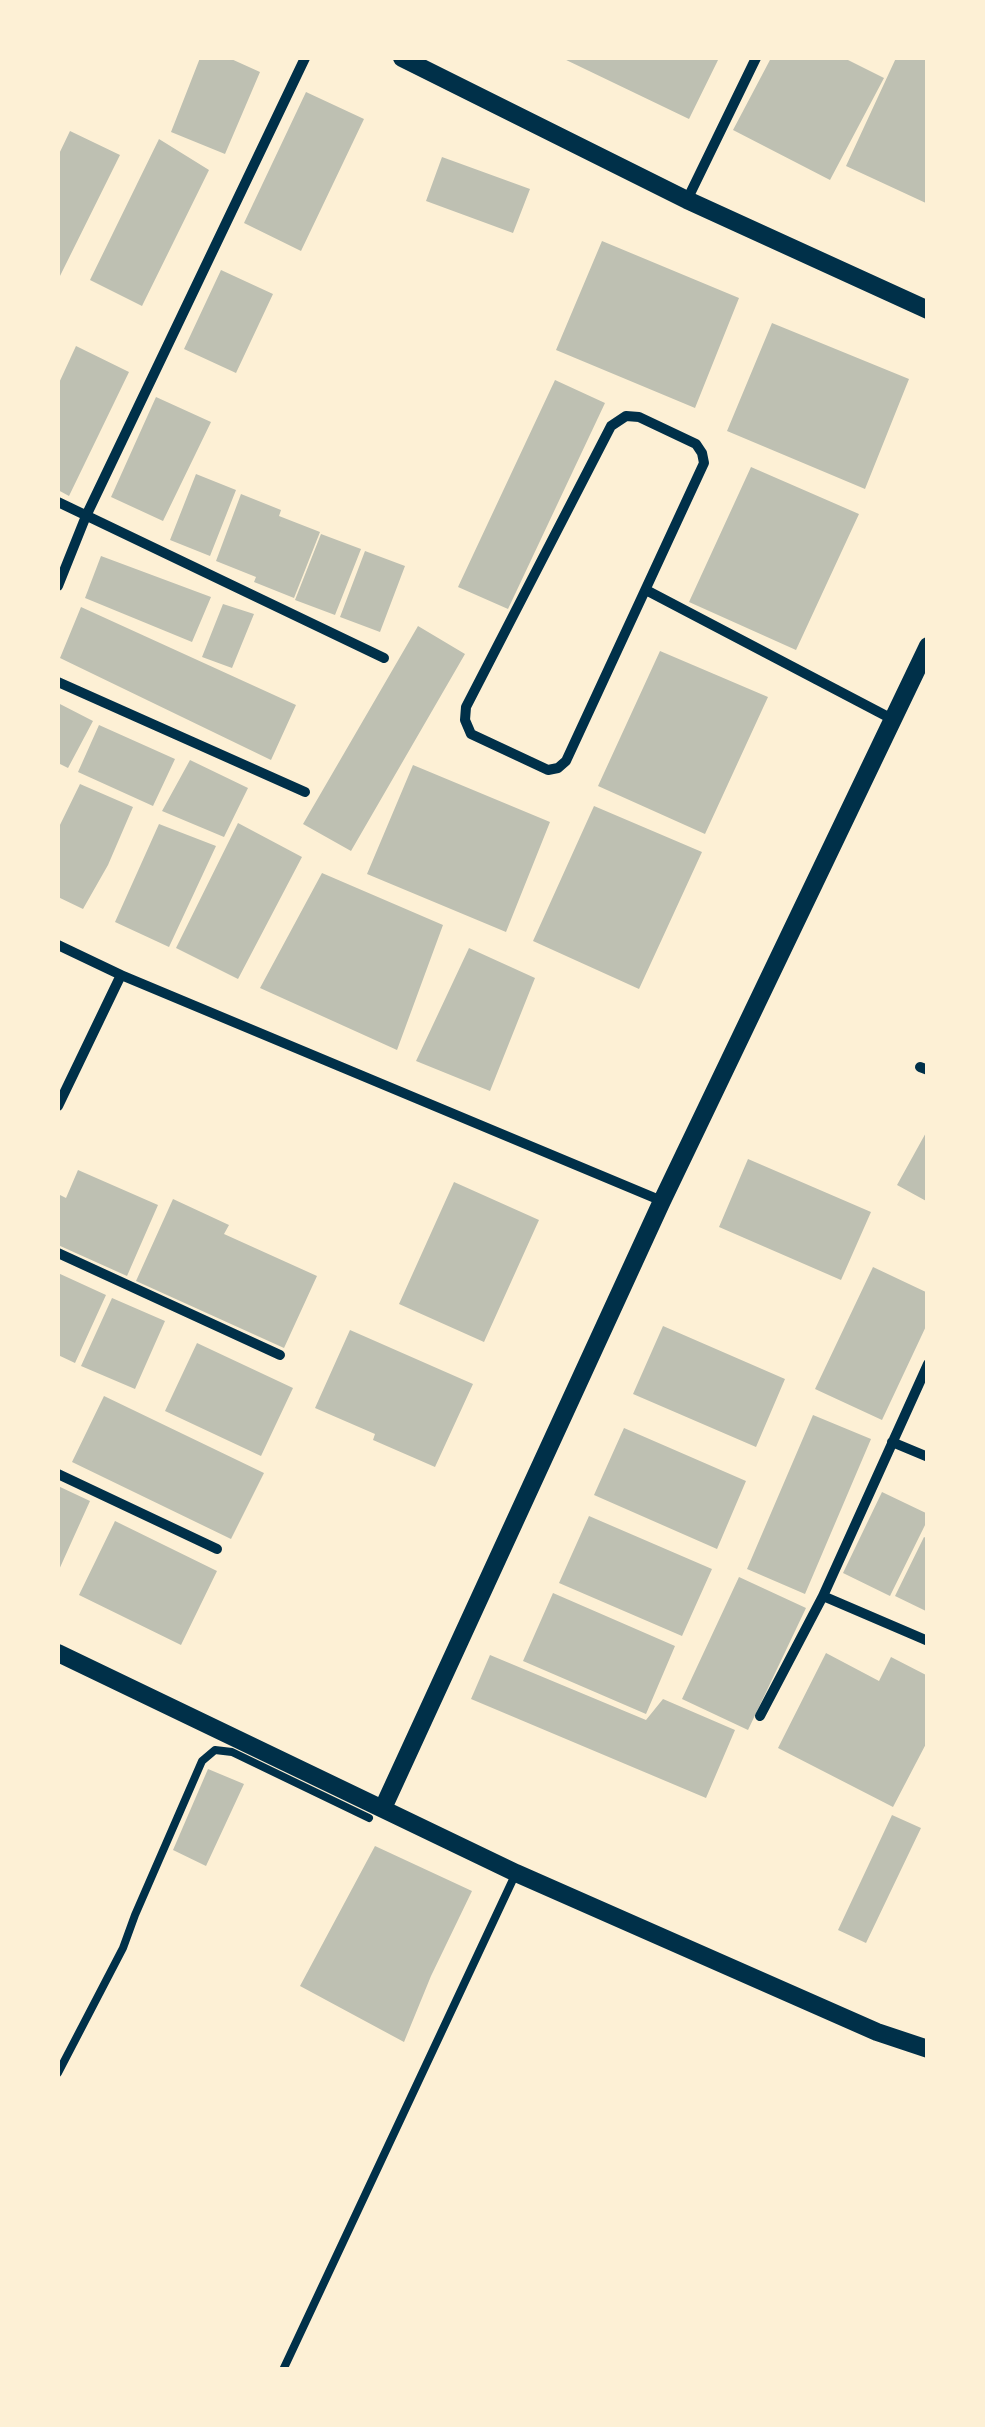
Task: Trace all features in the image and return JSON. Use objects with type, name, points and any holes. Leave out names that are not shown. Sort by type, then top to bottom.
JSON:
[{"type":"street","points":[[58,586],[86,516],[305,58]]},
{"type":"street","points":[[402,58],[687,200],[928,310]]},
{"type":"street","points":[[687,200],[756,58]]},
{"type":"street","points":[[626,416],[696,444],[704,463],[646,590],[566,761],[558,768],[548,770],[471,734],[466,707],[611,426],[626,416]]},
{"type":"street","points":[[58,502],[384,658]]},
{"type":"street","points":[[646,590],[892,720]]},
{"type":"street","points":[[376,1813],[928,646]]},
{"type":"street","points":[[58,682],[306,792]]},
{"type":"street","points":[[58,945],[662,1202]]},
{"type":"street","points":[[58,1106],[121,975]]},
{"type":"street","points":[[58,1254],[280,1356]]},
{"type":"street","points":[[760,1716],[823,1596],[928,1364]]},
{"type":"street","points":[[892,1442],[928,1457]]},
{"type":"street","points":[[58,1474],[216,1549]]},
{"type":"street","points":[[823,1596],[928,1641]]},
{"type":"street","points":[[58,1653],[376,1813],[877,2032],[928,2049]]},
{"type":"lane","points":[[58,2071],[123,1948],[202,1761],[215,1750],[232,1752],[376,1813]]},
{"type":"lane","points":[[283,2370],[516,1873]]},
{"type":"building","points":[[200,58],[229,58],[260,72],[225,154],[171,132]]},
{"type":"building","points":[[562,58],[719,58],[689,119]]},
{"type":"building","points":[[771,58],[844,58],[884,78],[830,180],[733,130]]},
{"type":"building","points":[[896,58],[928,58],[928,204],[846,166]]},
{"type":"building","points":[[306,92],[364,119],[301,251],[244,223]]},
{"type":"building","points":[[70,131],[120,155],[58,280],[58,156]]},
{"type":"building","points":[[159,139],[209,170],[142,306],[90,280]]},
{"type":"building","points":[[442,157],[530,189],[513,233],[426,201]]},
{"type":"building","points":[[602,241],[739,298],[695,408],[556,350]]},
{"type":"building","points":[[221,270],[273,294],[236,373],[184,349]]},
{"type":"building","points":[[772,323],[909,379],[865,489],[727,431]]},
{"type":"building","points":[[76,346],[129,372],[69,496],[58,490],[58,385]]},
{"type":"building","points":[[555,380],[605,403],[508,609],[458,587]]},
{"type":"building","points":[[156,397],[211,422],[163,521],[111,497]]},
{"type":"building","points":[[751,467],[859,514],[796,650],[689,602]]},
{"type":"building","points":[[196,474],[236,490],[210,556],[170,540]]},
{"type":"building","points":[[241,494],[281,510],[279,516],[320,532],[294,598],[216,561]]},
{"type":"building","points":[[321,534],[361,549],[335,615],[295,600]]},
{"type":"building","points":[[365,551],[405,566],[380,632],[340,617]]},
{"type":"building","points":[[101,556],[211,597],[192,642],[85,598]]},
{"type":"building","points":[[223,604],[254,614],[232,668],[202,657]]},
{"type":"building","points":[[81,607],[296,705],[271,760],[60,658]]},
{"type":"building","points":[[418,626],[465,654],[351,851],[303,824]]},
{"type":"building","points":[[660,651],[768,697],[705,834],[598,786]]},
{"type":"building","points":[[58,703],[93,721],[68,768],[58,763]]},
{"type":"building","points":[[99,725],[175,759],[153,806],[78,772]]},
{"type":"building","points":[[190,760],[248,788],[224,837],[162,811]]},
{"type":"building","points":[[413,765],[550,822],[506,932],[367,874]]},
{"type":"building","points":[[80,784],[133,807],[108,865],[83,909],[58,897],[58,829]]},
{"type":"building","points":[[594,806],[702,852],[639,989],[533,941]]},
{"type":"building","points":[[238,823],[302,857],[238,979],[176,948]]},
{"type":"building","points":[[159,824],[216,846],[169,947],[115,922]]},
{"type":"building","points":[[322,873],[443,925],[397,1050],[260,988]]},
{"type":"building","points":[[469,948],[535,978],[490,1091],[416,1061]]},
{"type":"building","points":[[928,1129],[928,1202],[897,1185]]},
{"type":"building","points":[[748,1159],[871,1212],[841,1280],[719,1227]]},
{"type":"building","points":[[78,1170],[158,1205],[127,1276],[58,1245],[58,1194],[66,1198]]},
{"type":"building","points":[[454,1182],[539,1220],[484,1342],[399,1304]]},
{"type":"building","points":[[173,1199],[229,1225],[224,1234],[317,1276],[284,1348],[136,1281]]},
{"type":"building","points":[[873,1267],[928,1293],[928,1322],[882,1420],[815,1389]]},
{"type":"building","points":[[58,1273],[106,1295],[75,1363],[58,1355]]},
{"type":"building","points":[[112,1298],[165,1321],[135,1389],[81,1366]]},
{"type":"building","points":[[663,1326],[785,1379],[756,1447],[633,1394]]},
{"type":"building","points":[[350,1330],[473,1384],[435,1467],[373,1440],[375,1434],[315,1408]]},
{"type":"building","points":[[197,1343],[293,1388],[261,1456],[165,1411]]},
{"type":"building","points":[[104,1396],[264,1473],[231,1539],[72,1462]]},
{"type":"building","points":[[813,1415],[871,1439],[805,1594],[747,1569]]},
{"type":"building","points":[[624,1428],[746,1481],[717,1549],[594,1495]]},
{"type":"building","points":[[58,1486],[90,1501],[58,1572]]},
{"type":"building","points":[[882,1492],[928,1514],[890,1596],[843,1573]]},
{"type":"building","points":[[589,1516],[712,1569],[682,1636],[559,1583]]},
{"type":"building","points":[[115,1521],[217,1571],[181,1645],[79,1595]]},
{"type":"building","points":[[924,1537],[928,1539],[928,1612],[895,1596]]},
{"type":"building","points":[[739,1577],[806,1608],[748,1730],[682,1699]]},
{"type":"building","points":[[553,1593],[675,1646],[646,1714],[523,1661]]},
{"type":"building","points":[[826,1653],[879,1681],[891,1657],[928,1676],[928,1740],[893,1807],[778,1748]]},
{"type":"building","points":[[490,1655],[646,1720],[663,1699],[735,1730],[706,1798],[471,1699]]},
{"type":"building","points":[[208,1769],[244,1784],[206,1866],[173,1850]]},
{"type":"building","points":[[892,1815],[921,1828],[866,1943],[838,1930]]},
{"type":"building","points":[[375,1846],[472,1891],[404,2042],[300,1986]]}]
